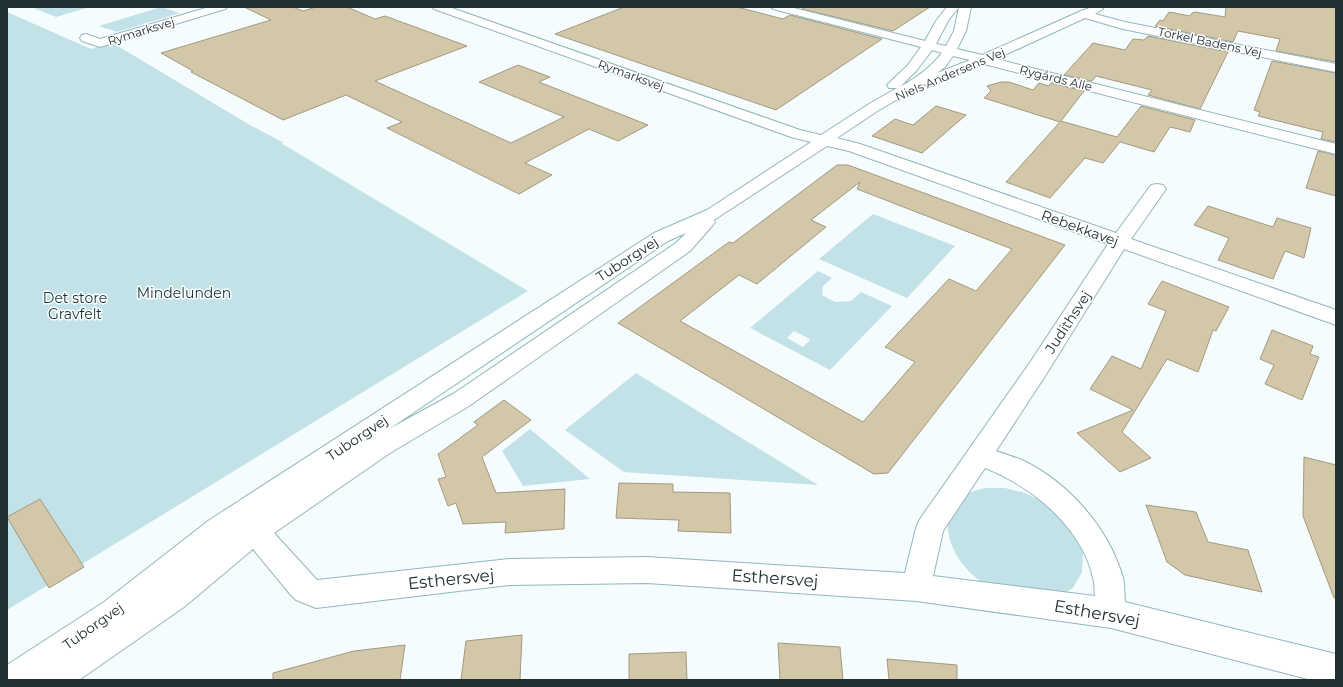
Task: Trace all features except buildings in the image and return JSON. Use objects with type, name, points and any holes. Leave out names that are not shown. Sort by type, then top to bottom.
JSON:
[{"type":"street","name":"Rymarksvej","points":[[86,38],[100,43],[221,7]]},
{"type":"street","name":"Rymarksvej","points":[[438,7],[790,132],[824,140]]},
{"type":"street","points":[[777,7],[926,50]]},
{"type":"street","name":"Tuborgvej","points":[[874,107],[889,89],[911,69],[926,50],[945,15],[953,7]]},
{"type":"street","name":"Tuborgvej","points":[[51,680],[173,597],[248,523],[461,400],[683,247],[713,214],[874,107],[917,83],[940,64],[962,24],[965,7]]},
{"type":"street","name":"Niels Andersens Vej","points":[[874,107],[945,74],[1008,49],[1025,40],[1102,7]]},
{"type":"street","name":"Torkel Badens Vej","points":[[1084,14],[1123,25],[1336,68]]},
{"type":"street","name":"Niels Andersens Vej","points":[[989,44],[1025,40]]},
{"type":"street","name":"Niels Andersens Vej","points":[[926,50],[948,50],[976,46]]},
{"type":"street","name":"Rygårds Alle","points":[[948,50],[1336,149]]},
{"type":"street","name":"Rebekkavej","points":[[824,140],[854,147],[1336,318]]},
{"type":"street","name":"Judithsvej","points":[[916,587],[930,528],[1039,367],[1120,242],[1157,189]]},
{"type":"street","points":[[978,455],[1013,468],[1045,488],[1073,514],[1095,545],[1108,578],[1111,613]]},
{"type":"street","name":"Tuborgvej","points":[[13,680],[115,612],[218,530],[248,523]]},
{"type":"street","name":"Esthersvej","points":[[248,523],[300,584],[307,590],[316,594],[509,572],[647,570],[916,587],[1111,613],[1336,670]]},
{"type":"green space","points":[[31,7],[90,7],[56,17]]},
{"type":"green space","points":[[161,7],[180,13],[117,32],[99,26]]},
{"type":"green space","name":"Mindelunden","points":[[7,12],[91,49],[111,42],[250,125],[284,143],[281,143],[528,291],[7,610]]},
{"type":"green space","points":[[873,214],[955,246],[907,298],[819,259]]},
{"type":"green space","points":[[818,271],[832,278],[823,286],[822,295],[835,302],[851,301],[861,292],[892,306],[830,370],[750,328]],"holes":[[[794,331],[810,339],[803,347],[787,338]]]},
{"type":"green space","points":[[636,373],[818,485],[624,472],[565,430]]},
{"type":"green space","points":[[530,429],[590,479],[523,486],[502,451]]},
{"type":"green space","points":[[986,488],[1005,488],[1025,493],[1045,503],[1075,533],[1083,553],[1082,572],[1073,588],[1057,598],[987,585],[976,578],[967,569],[953,548],[949,536],[948,524],[950,512],[962,496]]},
{"type":"park label","name":"Det store Gravfelt","points":[[75,306]]}]
